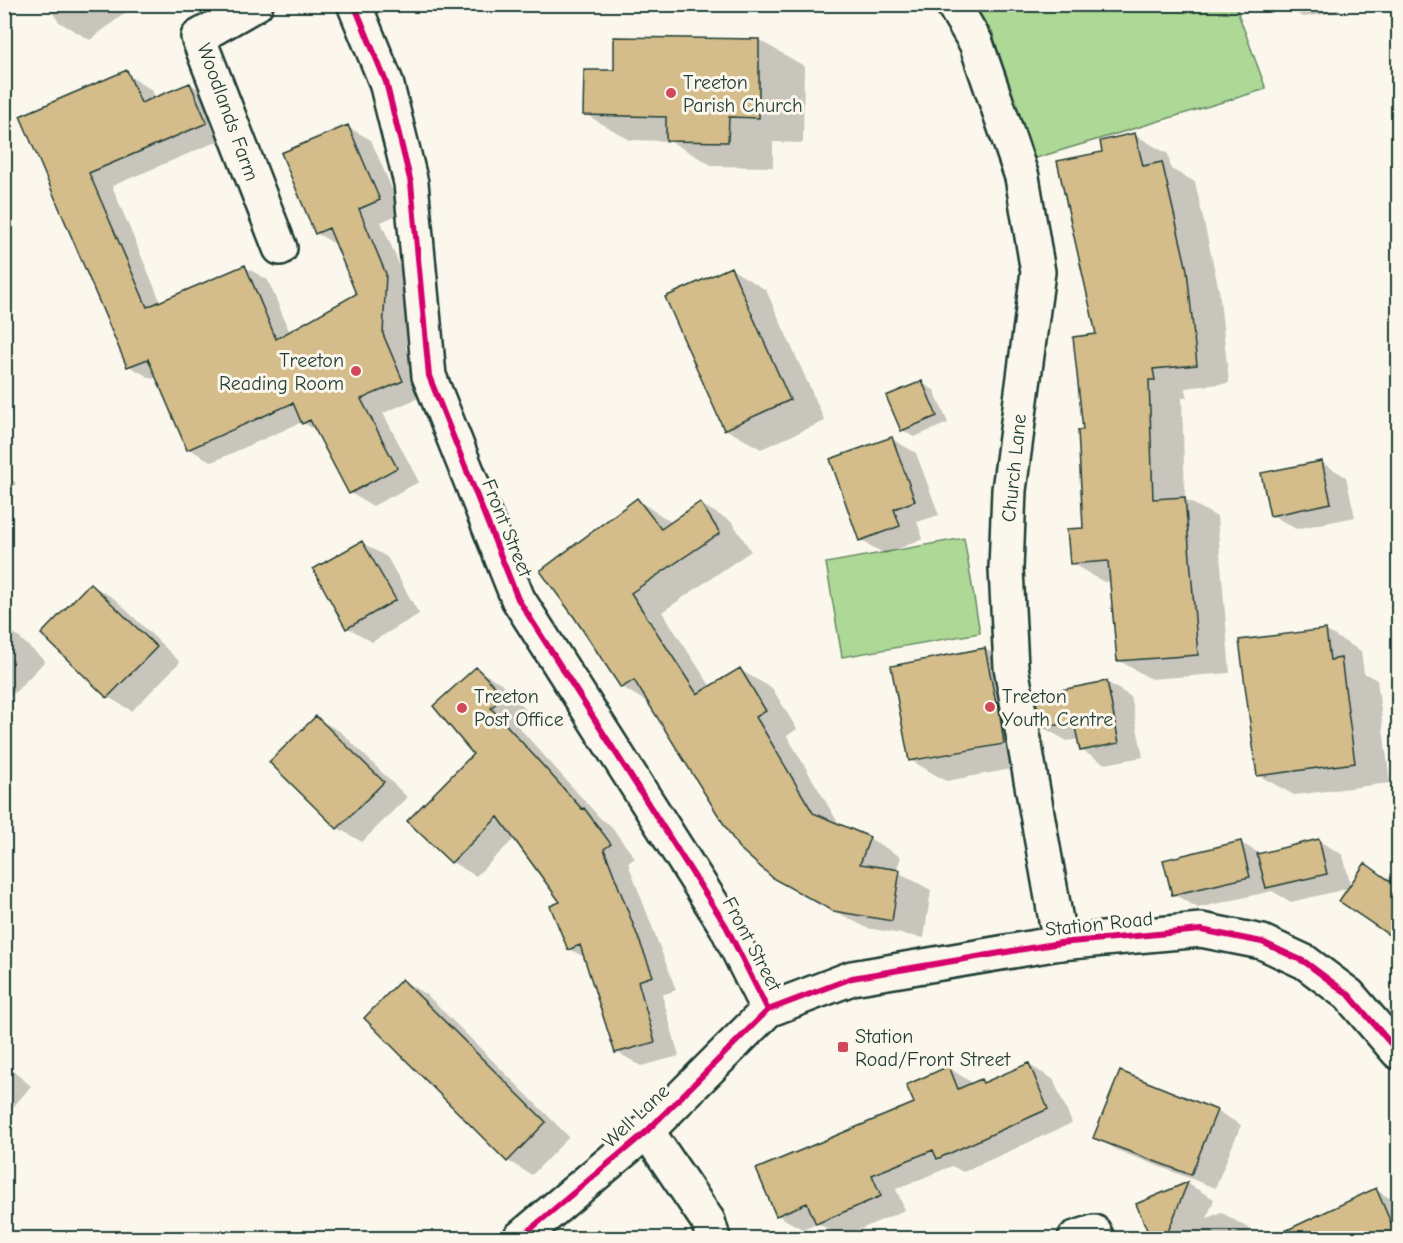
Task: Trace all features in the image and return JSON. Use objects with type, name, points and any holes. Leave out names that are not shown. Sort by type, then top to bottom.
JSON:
[{"type":"street","name":"Woodlands Farm","points":[[256,4],[198,37],[280,248]]},
{"type":"street","name":"Front Street","points":[[354,4],[386,82],[411,183],[429,376],[518,599],[726,926],[768,1010]]},
{"type":"street","name":"Church Lane","points":[[953,4],[976,43],[1022,177],[1038,272],[1009,490],[1006,569],[1011,667],[1060,943]]},
{"type":"street","name":"Station Road","points":[[768,1010],[852,978],[1060,943],[1201,930],[1262,942],[1305,962],[1349,995],[1398,1052]]},
{"type":"street","name":"Well Lane","points":[[520,1239],[647,1131],[768,1010]]},
{"type":"street","points":[[647,1131],[708,1221],[713,1239]]},
{"type":"street","points":[[1075,1239],[1094,1232],[1097,1239]]},
{"type":"green space","points":[[966,5],[1235,5],[1266,89],[1029,160],[992,31]]},
{"type":"green space","points":[[964,538],[980,633],[842,657],[826,563]]},
{"type":"building","name":"Treeton Parish Church","points":[[614,37],[759,39],[759,118],[729,117],[728,142],[666,141],[666,117],[583,115],[584,70],[614,70]]},
{"type":"building","points":[[127,70],[141,103],[190,83],[207,123],[89,173],[147,307],[245,265],[276,339],[356,294],[329,228],[315,234],[281,153],[348,125],[380,200],[359,209],[386,274],[383,334],[403,381],[361,399],[397,468],[349,494],[310,420],[302,424],[293,403],[187,450],[148,359],[127,367],[20,116]]},
{"type":"building","points":[[1135,133],[1143,166],[1162,162],[1187,270],[1197,365],[1153,369],[1155,380],[1149,380],[1153,499],[1185,497],[1198,655],[1117,661],[1108,561],[1070,564],[1067,529],[1083,528],[1078,430],[1083,430],[1073,337],[1096,334],[1057,161],[1102,152],[1100,141]]},
{"type":"building","points":[[731,267],[790,400],[724,430],[665,297]]},
{"type":"building","points":[[922,381],[937,416],[901,431],[886,396]]},
{"type":"building","points":[[892,437],[915,501],[894,509],[900,526],[859,541],[830,459]]},
{"type":"building","points":[[1322,461],[1331,503],[1270,516],[1261,473]]},
{"type":"building","points":[[637,498],[661,529],[700,502],[720,533],[631,593],[697,694],[740,668],[766,711],[756,717],[813,813],[870,837],[860,864],[900,870],[892,921],[833,911],[774,879],[738,847],[634,680],[621,688],[540,571]]},
{"type":"building","points":[[362,541],[396,600],[346,629],[313,569]]},
{"type":"building","points":[[90,583],[157,647],[107,698],[41,634]]},
{"type":"building","points":[[1326,629],[1330,660],[1341,658],[1355,763],[1257,776],[1239,640]]},
{"type":"building","points":[[985,648],[996,703],[998,702],[1004,744],[909,761],[891,666]]},
{"type":"building","points":[[476,667],[504,696],[491,708],[582,809],[584,808],[611,844],[604,849],[653,976],[638,981],[655,1042],[615,1053],[580,945],[568,950],[550,906],[560,902],[498,817],[451,863],[407,821],[473,754],[433,706]]},
{"type":"building","points":[[1107,681],[1119,743],[1080,751],[1074,722],[1041,728],[1035,695]]},
{"type":"building","points":[[316,716],[384,782],[337,829],[269,762]]},
{"type":"building","points":[[1319,839],[1327,874],[1266,888],[1257,854]]},
{"type":"building","points":[[1241,841],[1250,877],[1172,895],[1163,860]]},
{"type":"building","points":[[1365,863],[1398,887],[1398,941],[1339,901]]},
{"type":"building","points":[[402,979],[546,1122],[507,1162],[364,1018]]},
{"type":"building","points":[[1029,1063],[1048,1109],[937,1159],[933,1150],[872,1175],[881,1196],[816,1224],[807,1203],[776,1216],[756,1169],[914,1103],[906,1085],[949,1066],[958,1089],[981,1079],[983,1083]]},
{"type":"building","points":[[1120,1071],[1217,1110],[1191,1175],[1093,1138]]},
{"type":"building","points":[[1188,1182],[1165,1239],[1151,1239],[1136,1204]]},
{"type":"building","points":[[1376,1188],[1398,1239],[1268,1239]]},
{"type":"cycle path","points":[[354,4],[386,82],[411,183],[429,376],[518,599],[726,926],[768,1010]]},
{"type":"cycle path","points":[[520,1238],[647,1131],[768,1010],[852,978],[1060,943],[1201,930],[1262,942],[1305,962],[1349,995],[1398,1052]]},
{"type":"place","name":"Treeton Parish Church","points":[[671,93]]},
{"type":"place","name":"Treeton Reading Room","points":[[356,371]]},
{"type":"place","name":"Treeton Youth Centre","points":[[990,707]]},
{"type":"place","name":"Treeton Post Office","points":[[462,708]]},
{"type":"place","name":"Station Road/Front Street","points":[[843,1047]]}]
